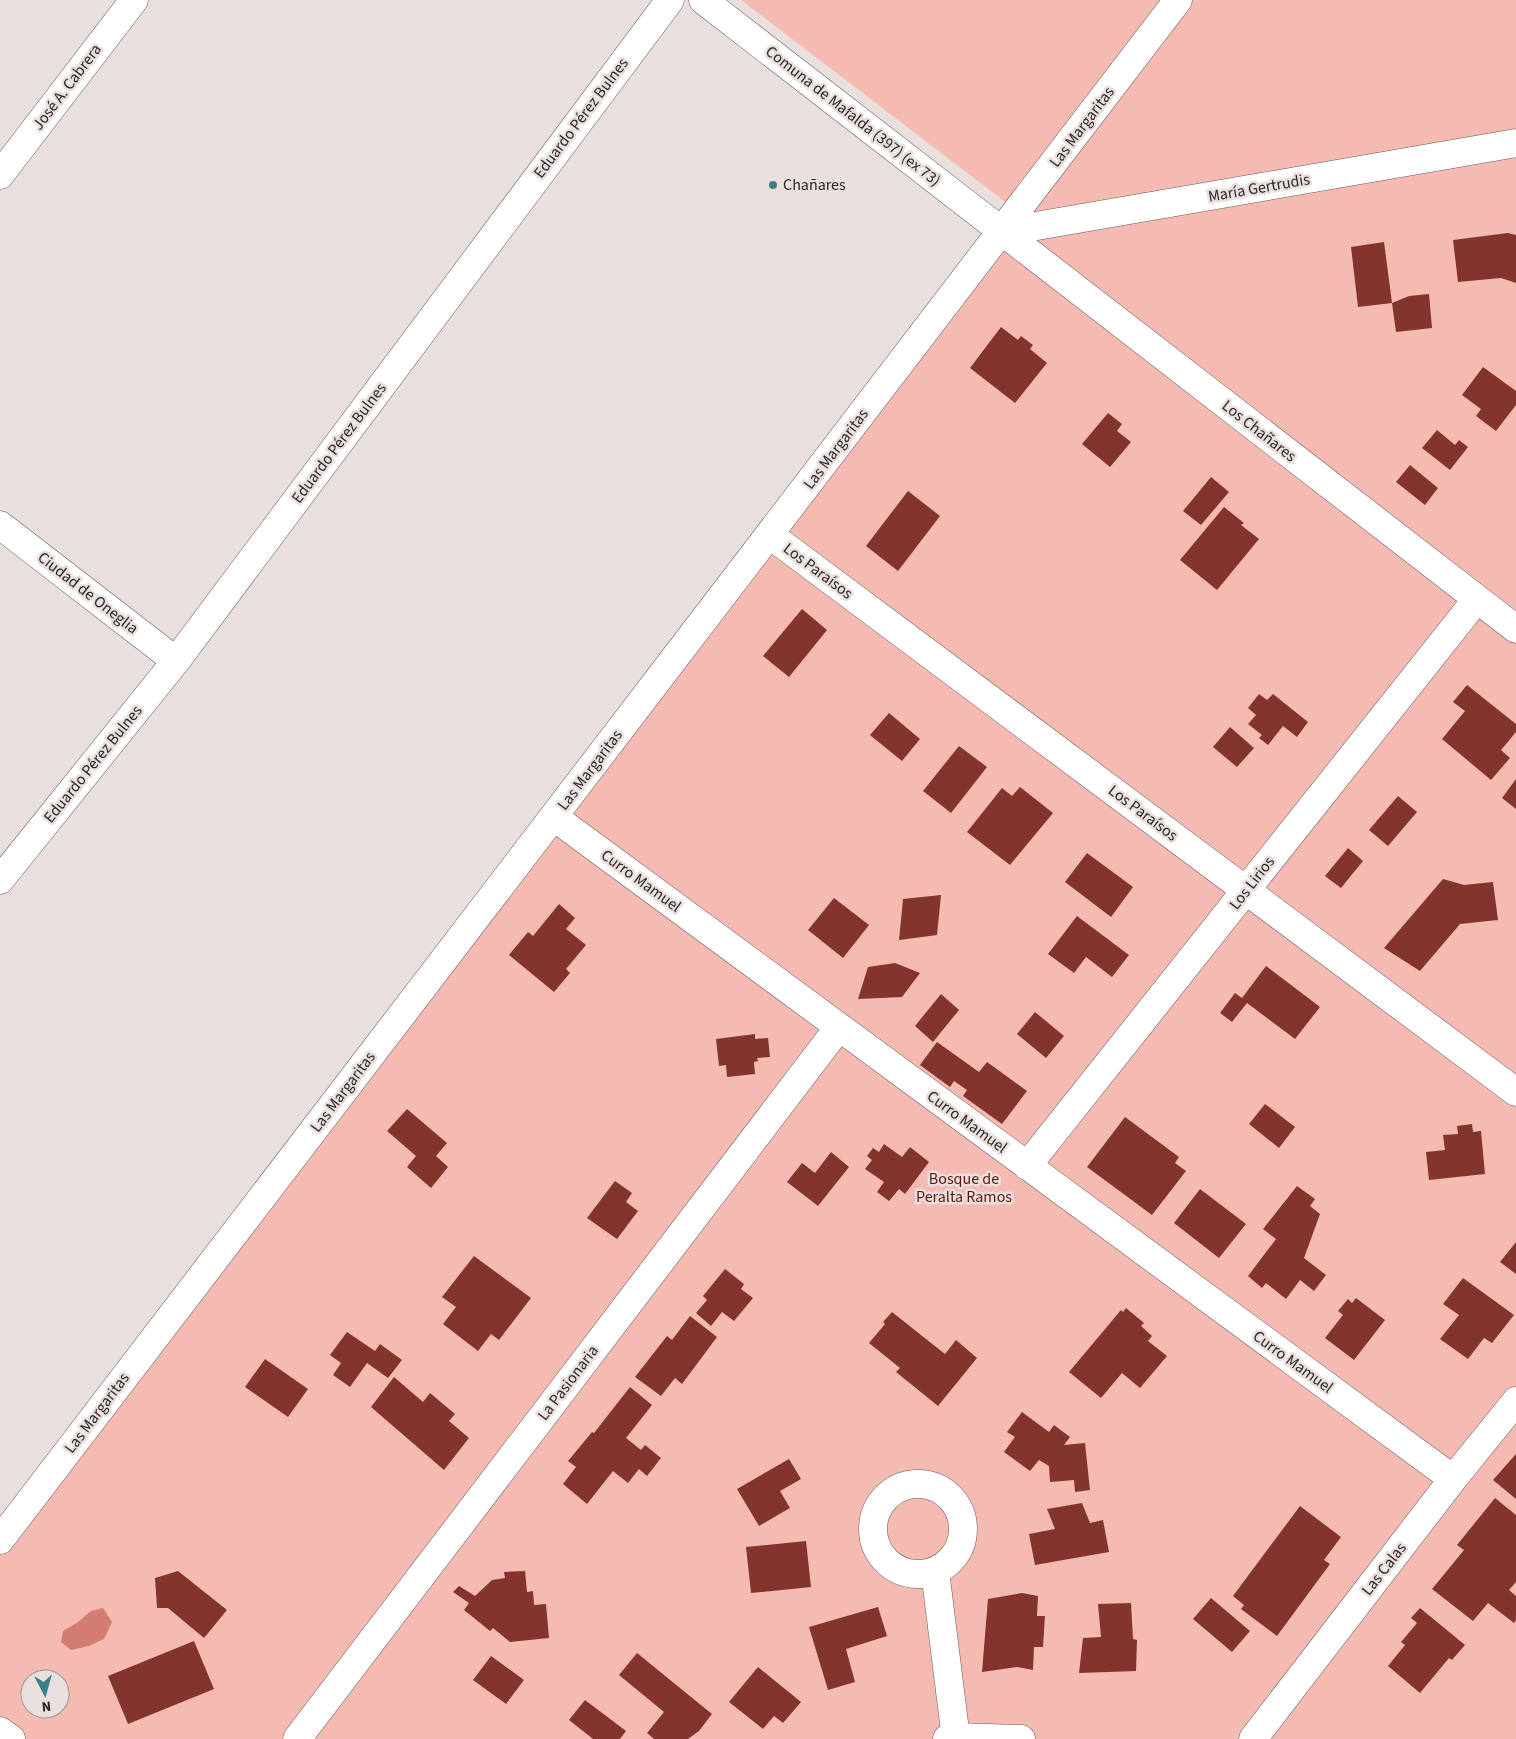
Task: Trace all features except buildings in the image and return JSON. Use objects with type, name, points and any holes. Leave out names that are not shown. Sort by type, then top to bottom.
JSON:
[{"type":"street","name":"José A. Cabrera","points":[[0,175],[134,0]]},
{"type":"street","name":"Eduardo Pérez Bulnes","points":[[0,880],[176,661],[670,0]]},
{"type":"street","name":"Comuna de Mafalda (397) (ex 73)","points":[[703,0],[1002,232]]},
{"type":"street","name":"Las Margaritas","points":[[0,1540],[1178,0]]},
{"type":"street","name":"María Gertrudis","points":[[1002,232],[1516,143]]},
{"type":"street","name":"Los Chañares","points":[[1002,232],[1516,629]]},
{"type":"street","name":"Ciudad de Oneglia","points":[[0,525],[176,661]]},
{"type":"street","name":"Los Paraísos","points":[[770,535],[1516,1092]]},
{"type":"street","name":"Los Lirios","points":[[1027,1166],[1477,599]]},
{"type":"street","name":"Curro Mamuel","points":[[554,817],[1452,1479]]},
{"type":"street","name":"La Pasionaria","points":[[297,1739],[839,1027]]},
{"type":"street","name":"Las Calas","points":[[1253,1739],[1452,1479],[1516,1401]]},
{"type":"street","points":[[935,1571],[953,1738],[1021,1739]]},
{"type":"street","points":[[0,1731],[10,1739]]},
{"type":"green space","name":"Bosque de Peralta Ramos","points":[[741,0],[1516,0],[1516,1739],[0,1739],[0,1539],[1017,211]]},
{"type":"shaded area","points":[[103,1608],[112,1622],[104,1639],[89,1646],[71,1650],[61,1642],[63,1631],[91,1611]]},
{"type":"place","name":"Chañares","points":[[773,185]]}]
